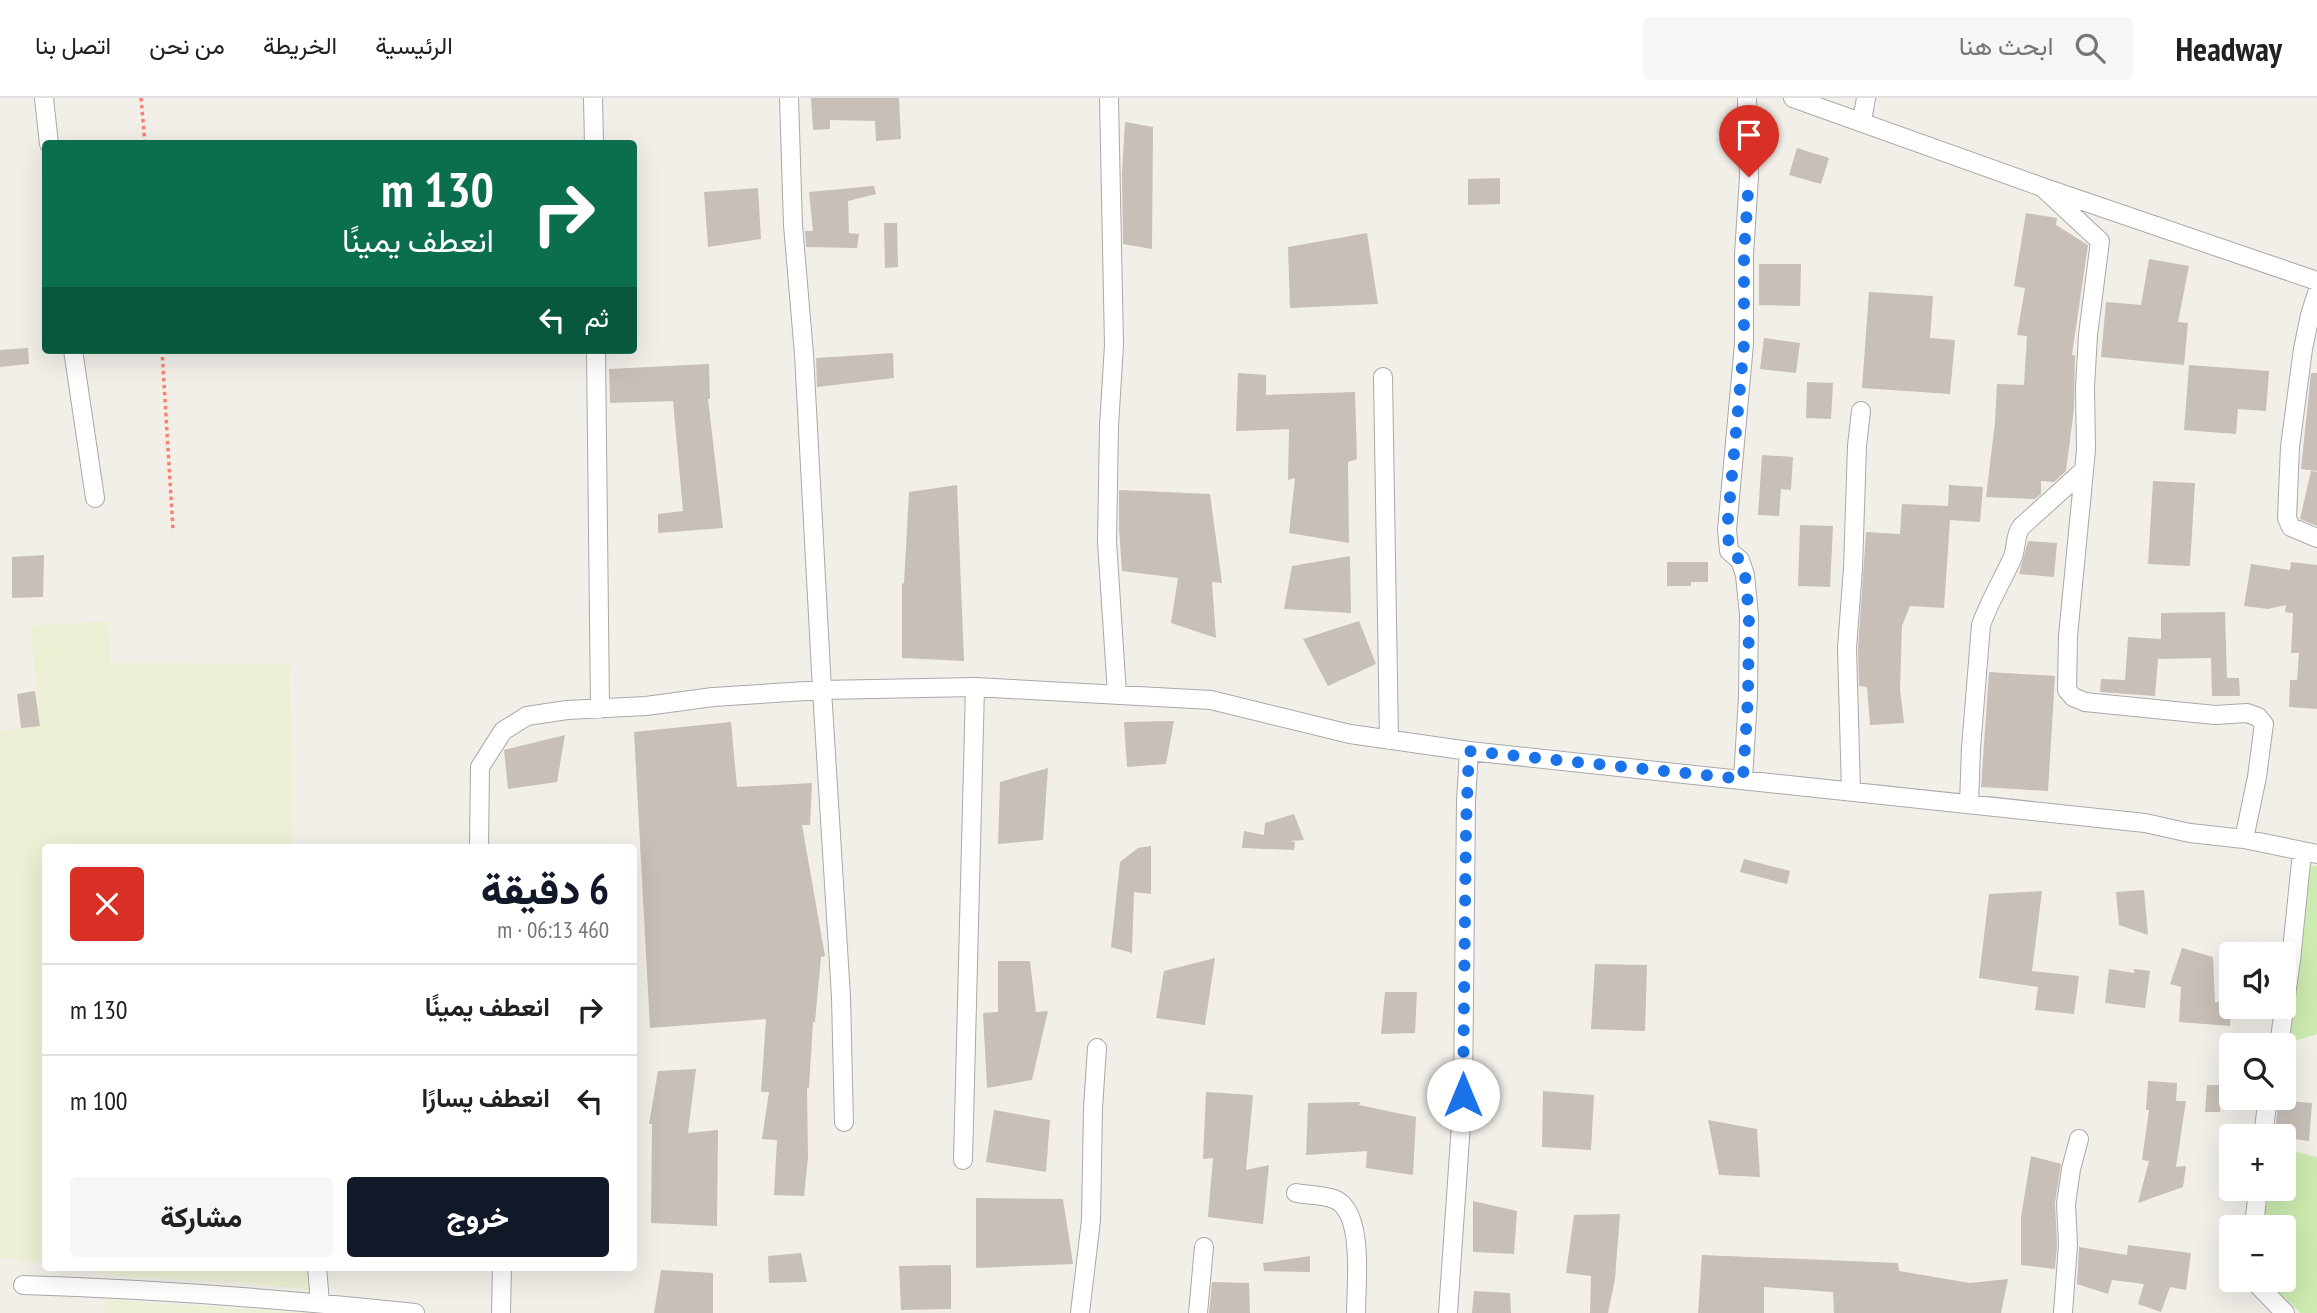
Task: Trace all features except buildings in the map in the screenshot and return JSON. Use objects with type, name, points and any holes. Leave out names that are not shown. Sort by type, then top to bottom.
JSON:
[{"type":"street","points":[[44,98],[49,140]]},
{"type":"street","points":[[593,98],[594,140]]},
{"type":"street","points":[[789,98],[793,225],[804,354],[821,690],[841,997],[844,1122]]},
{"type":"street","points":[[1109,98],[1114,345],[1109,426],[1107,542],[1117,694]]},
{"type":"street","points":[[1743,779],[1749,615],[1745,575],[1740,560],[1730,551],[1727,530],[1744,344],[1744,254],[1749,177],[1747,98]]},
{"type":"street","points":[[1793,98],[2317,281]]},
{"type":"street","points":[[1862,121],[1866,98]]},
{"type":"street","points":[[2042,187],[2100,241],[2086,361],[2086,450],[2077,520],[2075,580],[2068,636],[2067,690],[2085,702],[2215,715],[2247,713],[2258,717],[2264,724],[2244,839]]},
{"type":"street","points":[[2317,293],[2303,349],[2290,447],[2287,518],[2291,527],[2317,538]]},
{"type":"street","points":[[74,354],[95,498]]},
{"type":"street","points":[[596,354],[600,709]]},
{"type":"street","points":[[1383,377],[1389,740]]},
{"type":"street","points":[[1851,791],[1847,648],[1861,411]]},
{"type":"street","points":[[1969,804],[1981,625],[1986,609],[2014,556],[2017,534],[2021,527],[2083,471]]},
{"type":"street","points":[[963,1160],[975,687]]},
{"type":"street","points":[[479,844],[480,767],[503,731],[527,716],[567,710],[821,690],[975,687],[1211,700],[1350,734],[1389,740],[1795,787],[2145,823],[2309,853],[2281,1033]]},
{"type":"street","points":[[1448,1313],[1463,1095],[1466,801],[1469,751]]},
{"type":"street","points":[[1080,1313],[1091,1220],[1097,1048]]},
{"type":"street","points":[[2063,1313],[2068,1244],[2066,1204],[2079,1139]]},
{"type":"street","points":[[1296,1193],[1335,1199],[1348,1210],[1355,1225],[1356,1313]]},
{"type":"street","points":[[1198,1313],[1204,1247]]},
{"type":"street","points":[[317,1271],[320,1303]]},
{"type":"street","points":[[501,1313],[502,1271]]},
{"type":"street","points":[[23,1286],[134,1289],[415,1313]]},
{"type":"street","points":[[2265,1292],[2285,1313]]},
{"type":"path","points":[[141,98],[145,140]]},
{"type":"path","points":[[162,354],[173,530]]},
{"type":"green space","points":[[109,621],[110,663],[289,664],[293,763],[292,844],[42,844],[42,1264],[0,1257],[0,731],[40,725],[30,626]]},
{"type":"green space","points":[[2309,865],[2317,866],[2317,1034],[2296,1041],[2296,1033],[2289,1033],[2291,1019],[2296,1019],[2296,975]]},
{"type":"green space","points":[[2296,1152],[2317,1157],[2317,1313],[2300,1313],[2279,1292],[2296,1292],[2296,1215],[2261,1215],[2263,1201],[2296,1201]]},
{"type":"green space","points":[[90,1271],[308,1271],[310,1290],[243,1283],[127,1277]]},
{"type":"green space","points":[[106,1300],[311,1313],[104,1313]]},
{"type":"route","points":[[1463,1095],[1466,801],[1469,751],[1743,779],[1749,615],[1745,575],[1740,560],[1730,551],[1727,530],[1744,344],[1744,254],[1749,177]]}]
